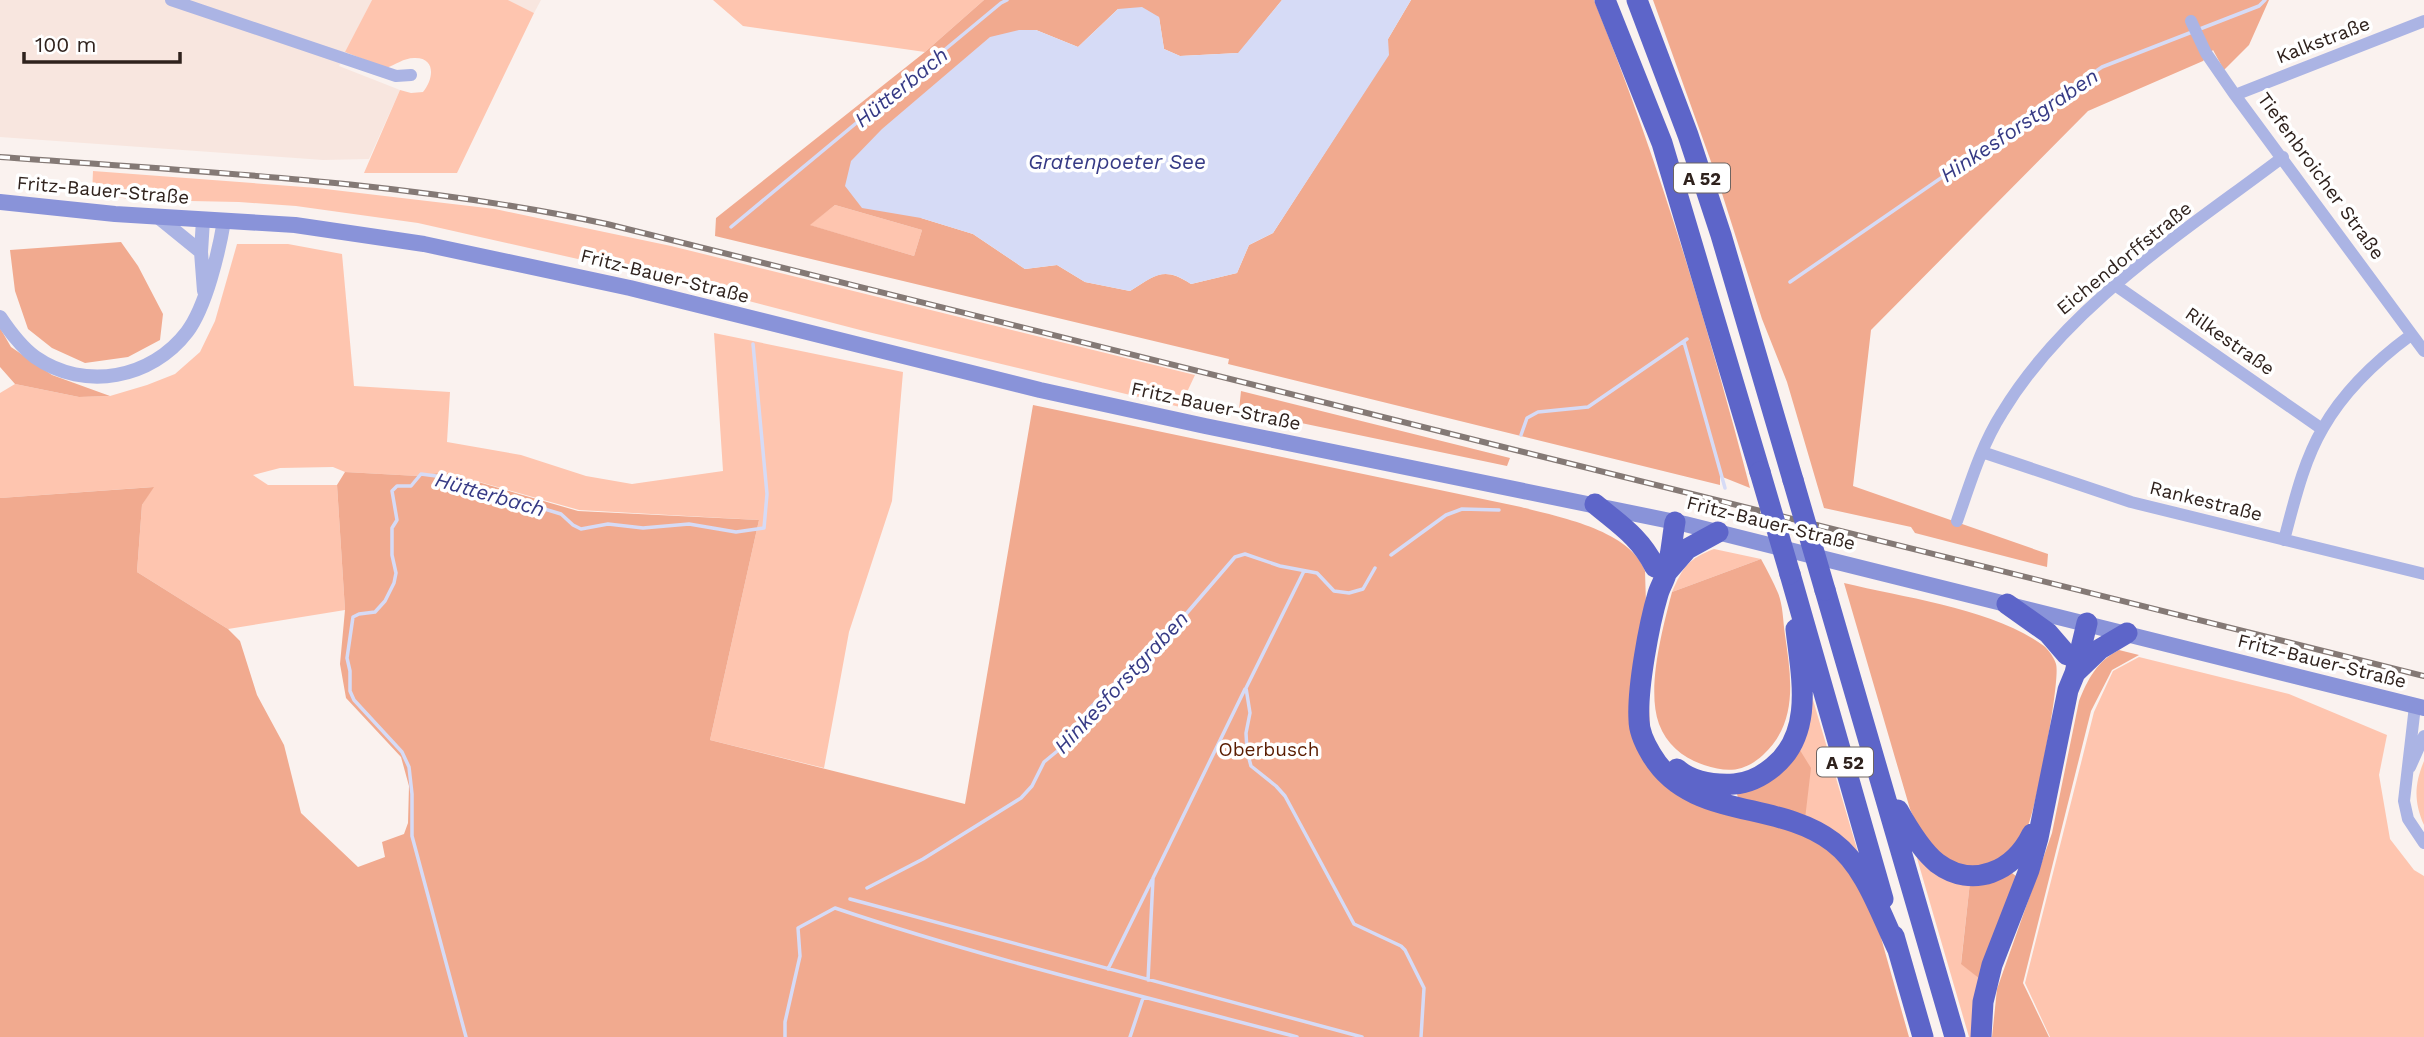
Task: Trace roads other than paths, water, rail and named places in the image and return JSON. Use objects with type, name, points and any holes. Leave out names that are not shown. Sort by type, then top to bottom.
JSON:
[{"type":"highway","name":"A 52","points":[[1605,0],[1662,142],[1923,1037]]},
{"type":"highway","name":"A 52","points":[[1637,0],[1688,135],[1721,235],[1955,1037]]},
{"type":"highway","points":[[1595,504],[1635,536],[1660,578]]},
{"type":"highway","points":[[1669,520],[1641,694],[1639,721],[1645,744],[1658,767],[1674,782],[1697,796],[1809,828],[1831,841],[1849,856],[1898,950]]},
{"type":"highway","points":[[1660,578],[1687,550],[1718,532]]},
{"type":"highway","points":[[1641,694],[1654,740],[1666,759],[1681,772],[1698,781],[1717,785],[1741,783],[1764,774],[1782,760],[1799,728],[1803,702],[1790,574]]},
{"type":"highway","points":[[2007,604],[2048,633],[2070,673]]},
{"type":"highway","points":[[1981,1037],[1983,1002],[1993,965],[2029,870],[2081,622]]},
{"type":"highway","points":[[2070,673],[2100,649],[2127,633]]},
{"type":"highway","points":[[1880,776],[1909,830],[1937,863],[1955,872],[1972,875],[2007,867],[2020,855],[2042,813]]},
{"type":"main road","name":"Fritz-Bauer-Straße","points":[[0,202],[158,217],[295,225],[424,244],[631,288],[1052,392],[1205,426],[1669,520],[2419,707]]},
{"type":"street","points":[[171,0],[396,76],[411,75]]},
{"type":"street","name":"Tiefenbroicher Straße","points":[[2191,21],[2206,53],[2235,95],[2424,351]]},
{"type":"street","name":"Kalkstraße","points":[[2235,95],[2424,21]]},
{"type":"street","name":"Eichendorffstraße","points":[[1957,521],[1982,452],[2000,415],[2038,362],[2074,321],[2115,285],[2283,157]]},
{"type":"street","points":[[158,217],[201,253]]},
{"type":"street","points":[[203,220],[201,253],[204,295]]},
{"type":"street","points":[[0,317],[17,340],[36,358],[63,371],[88,377],[111,376],[139,370],[174,347],[190,329],[214,268],[224,221]]},
{"type":"street","name":"Rilkestraße","points":[[2115,285],[2322,429]]},
{"type":"street","points":[[2284,540],[2300,483],[2322,429],[2367,373],[2389,351],[2411,335]]},
{"type":"street","name":"Rankestraße","points":[[1982,452],[2130,502],[2424,574]]},
{"type":"street","points":[[2419,707],[2403,801],[2408,819],[2424,843]]},
{"type":"street","points":[[2406,777],[2424,736]]},
{"type":"water","name":"Gratenpoeter See","points":[[1282,0],[1411,0],[1388,39],[1389,55],[1273,233],[1249,245],[1237,273],[1191,284],[1174,275],[1160,275],[1130,291],[1085,282],[1057,265],[1025,269],[973,234],[921,218],[862,208],[845,186],[851,161],[882,129],[990,37],[1019,30],[1036,30],[1078,47],[1118,9],[1142,7],[1159,17],[1164,49],[1180,56],[1238,53]]},
{"type":"waterway","name":"Hütterbach","points":[[731,227],[1007,0]]},
{"type":"waterway","name":"Hinkesforstgraben","points":[[1790,282],[2102,67],[2259,6],[2265,0]]},
{"type":"waterway","name":"Hinkesforstgraben","points":[[1521,435],[1527,418],[1538,412],[1588,407],[1687,339]]},
{"type":"waterway","points":[[1684,342],[1725,488]]},
{"type":"waterway","name":"Hütterbach","points":[[466,1037],[412,836],[409,767],[402,752],[354,700],[350,691],[347,658],[353,617],[375,612],[385,601],[394,583],[396,573],[392,555],[392,528],[397,520],[392,491],[397,486],[411,486],[421,474],[436,476],[561,514],[581,529],[608,524],[643,528],[689,524],[736,532],[764,528],[767,494],[753,344]]},
{"type":"waterway","name":"Hinkesforstgraben","points":[[1391,555],[1446,515],[1462,509],[1499,510]]},
{"type":"waterway","name":"Hinkesforstgraben","points":[[867,888],[923,859],[1021,798],[1032,786],[1044,762],[1061,748],[1090,708],[1122,676],[1149,657],[1235,557],[1245,554],[1280,566],[1317,573],[1334,591],[1349,593],[1363,589],[1375,568]]},
{"type":"waterway","points":[[1304,571],[1246,688],[1250,713],[1246,733],[1247,751],[1251,766],[1285,796],[1354,924],[1405,950],[1424,988],[1421,1037]]},
{"type":"waterway","points":[[1148,980],[1153,878],[1245,689]]},
{"type":"waterway","points":[[1108,969],[1152,880]]},
{"type":"waterway","points":[[850,899],[1362,1037]]},
{"type":"waterway","points":[[785,1037],[785,1022],[800,956],[798,928],[835,908],[1007,960],[1297,1037]]},
{"type":"waterway","points":[[1130,1037],[1143,998]]},
{"type":"railway","points":[[0,157],[229,173],[381,188],[532,209],[607,224],[2424,676]]},
{"type":"park label","name":"Oberbusch","points":[[1269,749]]}]
